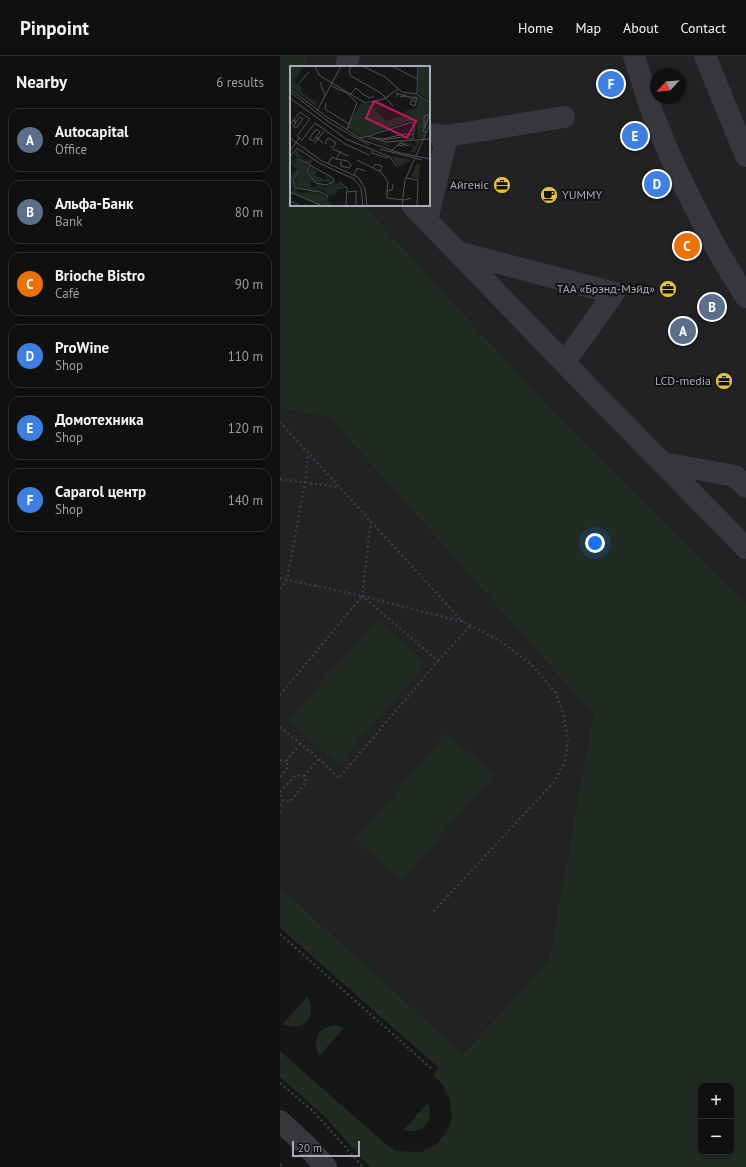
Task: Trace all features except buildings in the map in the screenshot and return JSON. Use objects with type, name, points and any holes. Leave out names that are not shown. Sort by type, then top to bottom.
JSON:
[{"type":"street","points":[[346,66],[349,56]]},
{"type":"street","points":[[634,56],[655,119],[680,176],[708,231],[746,297]]},
{"type":"street","points":[[705,56],[746,156]]},
{"type":"street","points":[[430,170],[438,135],[564,117]]},
{"type":"street","points":[[420,213],[746,548]]},
{"type":"street","points":[[457,252],[614,293],[565,362]]},
{"type":"street","points":[[663,463],[735,476],[746,487]]},
{"type":"street","points":[[280,1122],[306,1145],[326,1167]]},
{"type":"path","points":[[280,422],[464,622]]},
{"type":"path","points":[[280,589],[287,580],[305,482],[308,453]]},
{"type":"path","points":[[280,479],[340,487]]},
{"type":"path","points":[[280,695],[362,596],[371,521]]},
{"type":"path","points":[[280,578],[362,596],[464,622],[500,641],[532,665],[556,692],[564,717],[568,742],[564,764],[554,782],[432,913]]},
{"type":"path","points":[[362,596],[438,660]]},
{"type":"path","points":[[280,727],[319,759],[339,778],[438,660],[471,625]]},
{"type":"path","points":[[286,761],[300,744]]},
{"type":"path","points":[[304,776],[319,759]]},
{"type":"path","points":[[280,760],[286,761]]},
{"type":"path","points":[[280,777],[288,768],[286,761]]},
{"type":"path","points":[[280,792],[296,775],[304,776]]},
{"type":"path","points":[[280,795],[283,800],[290,802],[306,782],[304,776]]},
{"type":"path","points":[[280,806],[283,800]]},
{"type":"path","points":[[280,810],[280,816]]},
{"type":"path","points":[[280,934],[432,1069]]},
{"type":"path","points":[[280,1083],[314,1112],[364,1167]]},
{"type":"path","points":[[280,1164],[284,1167]]},
{"type":"shaded area","points":[[280,56],[305,56],[305,66],[290,66],[290,206],[365,206],[553,411],[746,603],[746,1167],[370,1167],[323,1115],[280,1077],[280,1051],[358,1120],[396,1151],[421,1152],[435,1145],[446,1134],[452,1118],[450,1099],[442,1084],[433,1075],[439,1068],[280,928],[280,889],[291,897],[463,1054],[549,960],[593,715],[330,418],[280,409]]},
{"type":"shaded area","points":[[305,56],[746,56],[746,603],[553,411],[365,206],[430,206],[430,66],[305,66]]},
{"type":"shaded area","points":[[280,409],[330,418],[593,715],[549,960],[463,1054],[291,897],[280,889]]},
{"type":"shaded area","points":[[378,619],[427,664],[338,764],[288,720]]},
{"type":"shaded area","points":[[446,733],[494,774],[402,881],[355,840]]},
{"type":"shaded area","points":[[307,997],[311,1010],[307,1021],[303,1025],[297,1027],[283,1024]]},
{"type":"shaded area","points":[[337,1025],[344,1028],[319,1056],[316,1045],[318,1035],[325,1028]]},
{"type":"shaded area","points":[[428,1103],[430,1116],[426,1126],[416,1131],[403,1130]]},
{"type":"place","name":"Caparol центр","points":[[611,84]]},
{"type":"place","name":"Домотехника","points":[[635,136]]},
{"type":"place","name":"ProWine","points":[[657,184]]},
{"type":"place","name":"Айгеніс","points":[[502,185]]},
{"type":"place","name":"YUMMY","points":[[549,195]]},
{"type":"place","name":"Brioche Bistro","points":[[687,246]]},
{"type":"place","name":"ТАА «Брэнд-Мэйд»","points":[[668,289]]},
{"type":"place","name":"Альфа-Банк","points":[[712,307]]},
{"type":"place","name":"Autocapital","points":[[683,331]]},
{"type":"place","name":"LCD-media","points":[[724,381]]}]
